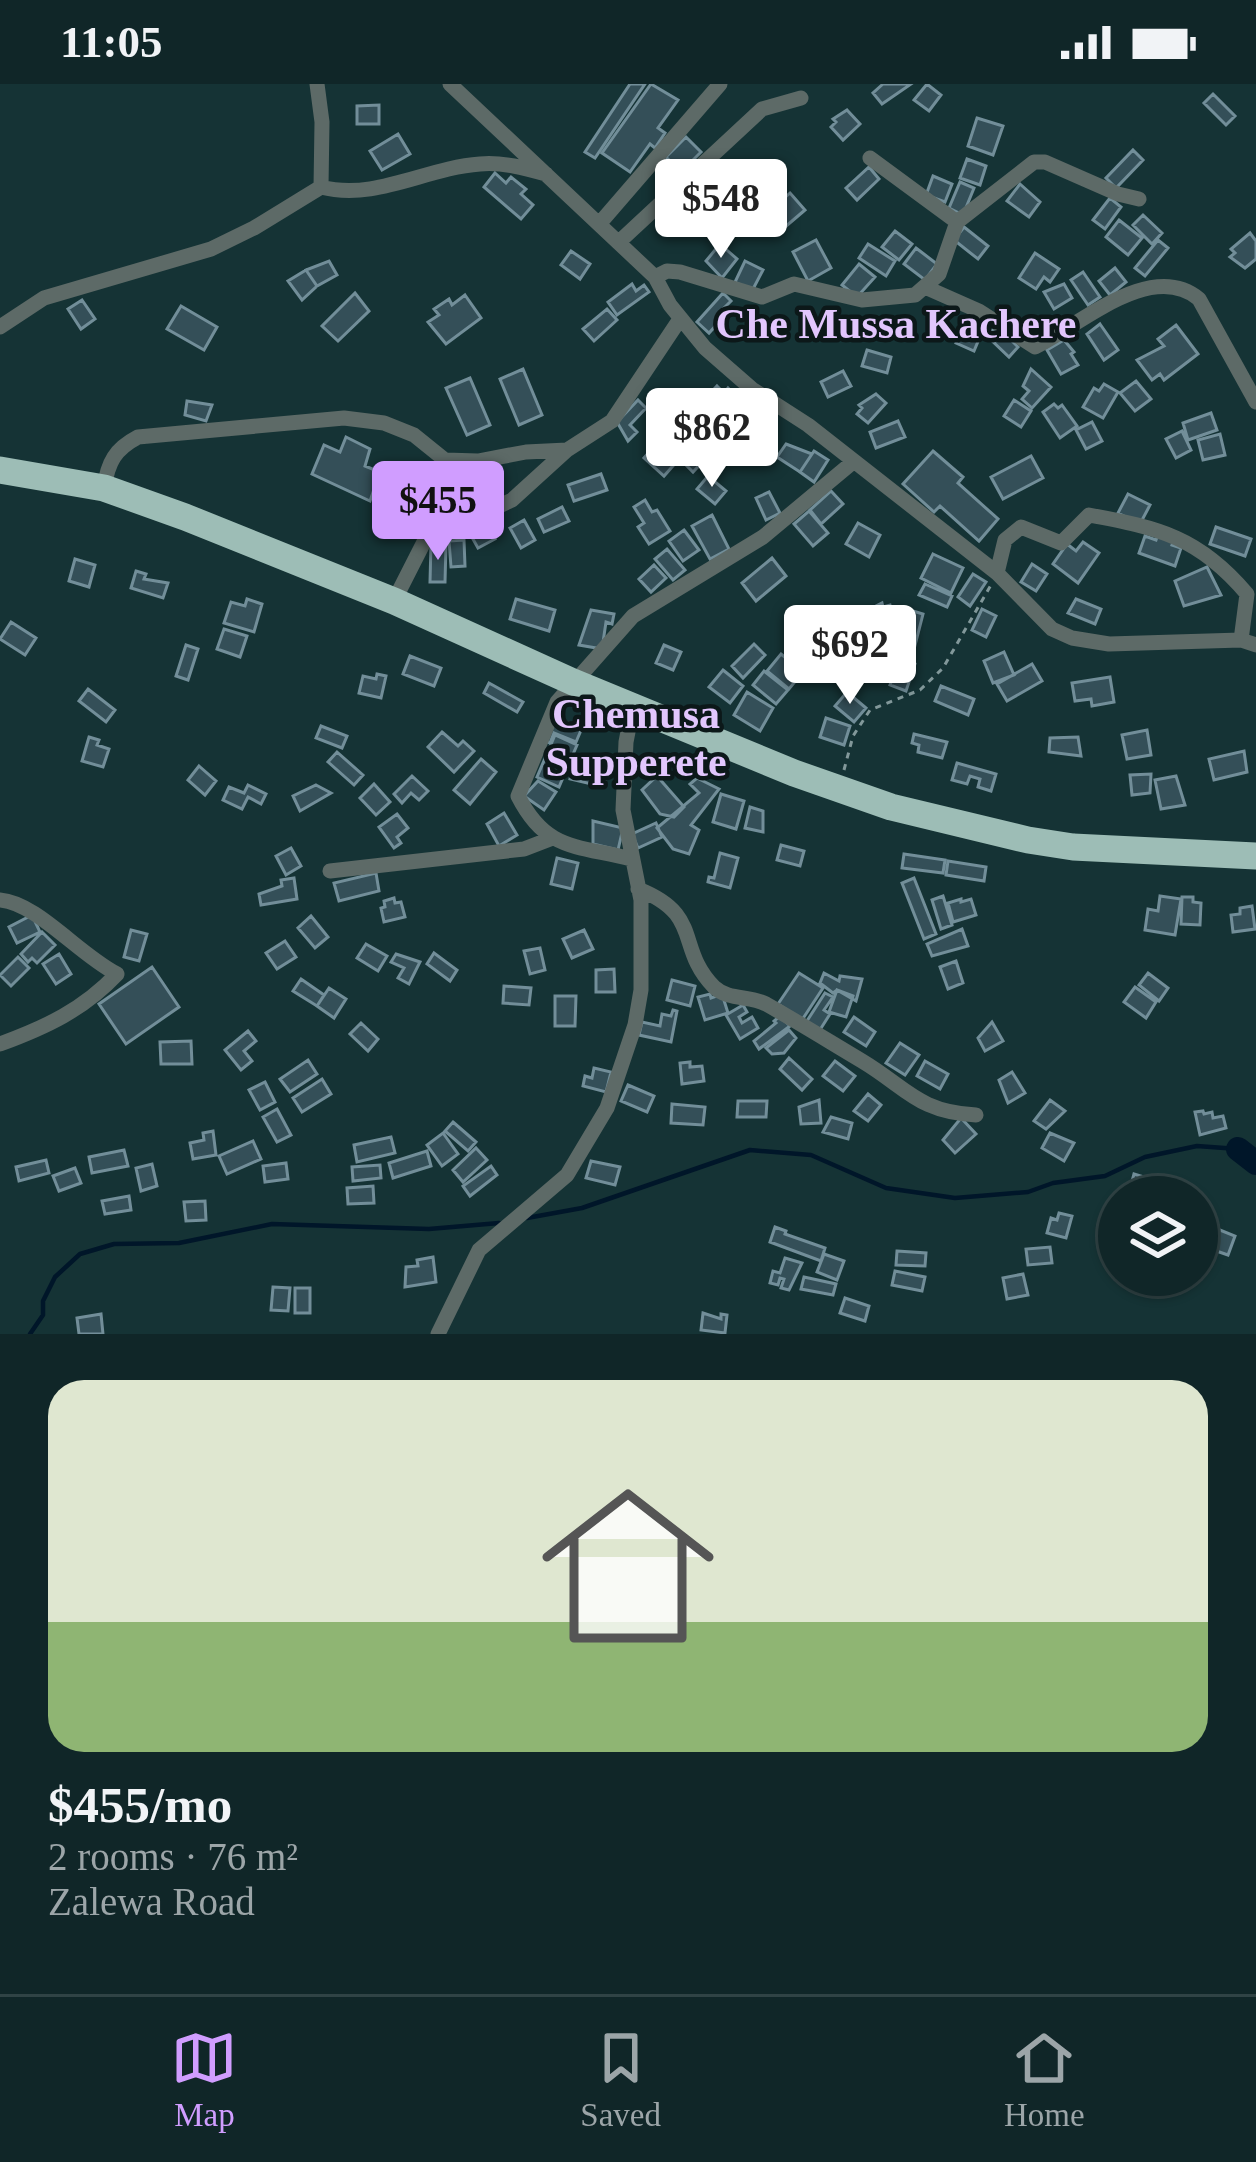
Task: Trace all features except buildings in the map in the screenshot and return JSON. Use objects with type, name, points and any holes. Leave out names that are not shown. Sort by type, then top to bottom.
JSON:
[{"type":"highway","points":[[0,470],[104,488],[394,601],[573,682],[839,789],[949,823],[1028,840],[1117,851],[1256,856]]},
{"type":"street","points":[[317,84],[321,187]]},
{"type":"street","points":[[450,84],[655,277],[680,320],[705,348],[998,573],[1052,629],[1072,638],[1109,644],[1248,643],[1247,594],[1223,565],[1184,538],[1157,529],[1089,515],[1061,543],[1021,527],[1005,540],[998,573]]},
{"type":"street","points":[[599,223],[720,84]]},
{"type":"street","points":[[620,241],[761,109],[801,98]]},
{"type":"street","points":[[871,158],[957,222]]},
{"type":"street","points":[[655,277],[680,272],[763,296],[794,284],[872,301],[915,295],[927,288],[944,265],[957,222],[1034,161],[1139,199]]},
{"type":"street","points":[[0,327],[44,298],[211,249],[254,229],[321,187],[342,192],[375,190],[483,163],[549,174]]},
{"type":"street","points":[[927,288],[963,302],[1035,347],[1144,286],[1185,290],[1199,299],[1256,402]]},
{"type":"street","points":[[394,601],[425,540],[512,500],[567,450],[612,421],[680,320]]},
{"type":"street","points":[[104,488],[107,468],[118,447],[138,437],[324,420],[384,423],[414,435],[445,460],[567,450]]},
{"type":"street","points":[[631,859],[550,839],[531,823],[518,796],[557,702],[633,616],[763,537],[853,463]]},
{"type":"street","points":[[438,1334],[479,1250],[556,1188],[607,1108],[638,1016],[641,906],[623,810],[633,706]]},
{"type":"street","points":[[330,871],[524,849],[550,839]]},
{"type":"street","points":[[638,889],[673,906],[703,972],[721,992],[768,1005],[866,1063],[922,1104],[976,1115]]},
{"type":"street","points":[[0,900],[27,907],[95,963],[117,974],[94,998],[52,1024],[0,1044]]},
{"type":"path","points":[[839,789],[854,736],[870,710],[920,690],[943,668],[998,573]]},
{"type":"waterway","points":[[527,1218],[582,1208],[750,1150],[811,1155],[886,1188],[955,1198],[1028,1192],[1053,1183],[1105,1176],[1145,1157],[1197,1146],[1238,1149]]},
{"type":"waterway","points":[[1238,1149],[1256,1163]]},
{"type":"waterway","points":[[30,1334],[43,1315],[43,1301],[55,1277],[80,1254],[114,1244],[179,1243],[272,1224],[429,1229],[499,1223]]},
{"type":"district","name":"Che Mussa Kachere","points":[[896,324]]},
{"type":"district","name":"Chemusa Supperete","points":[[636,738]]}]
